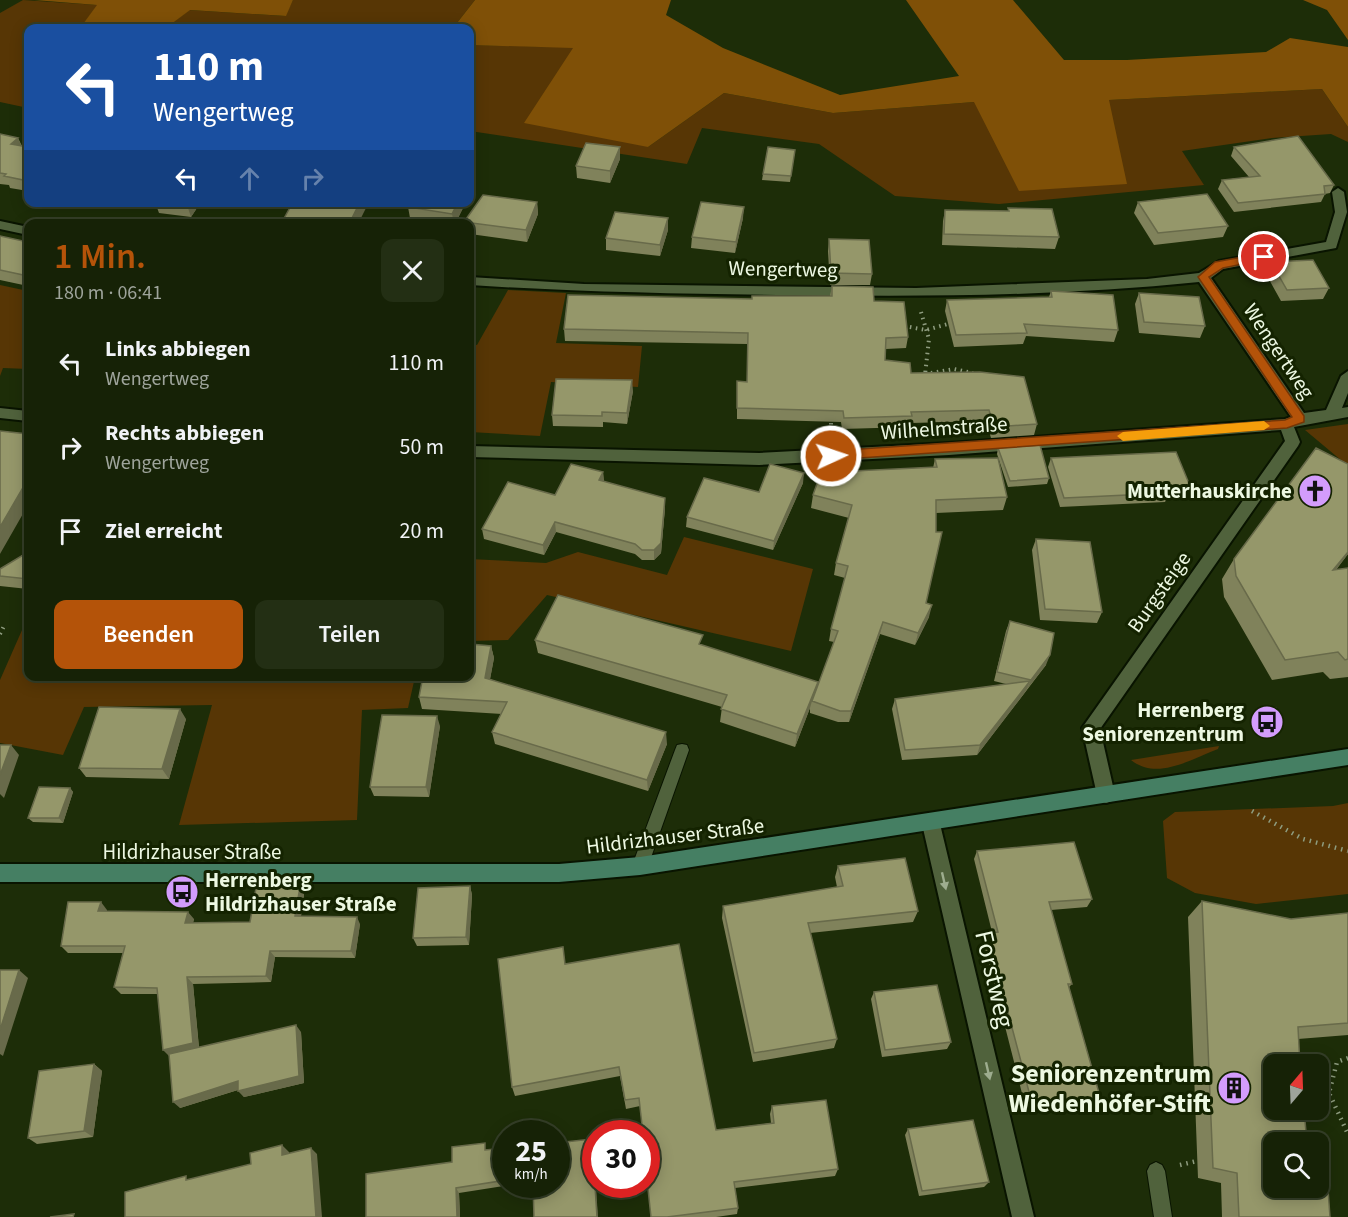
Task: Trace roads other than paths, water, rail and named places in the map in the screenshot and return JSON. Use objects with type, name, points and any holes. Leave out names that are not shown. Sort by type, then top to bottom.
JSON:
[{"type":"main road","name":"Hildrizhauser Straße","points":[[0,873],[559,873],[640,866],[931,824],[1348,757]]},
{"type":"street","name":"Wengertweg","points":[[474,281],[584,288],[916,292],[1147,283],[1203,277],[1219,265],[1331,245],[1341,213],[1342,201],[1338,192]]},
{"type":"street","points":[[0,225],[24,230]]},
{"type":"street","name":"Wengertweg","points":[[1203,277],[1293,421]]},
{"type":"street","points":[[1332,414],[1348,376]]},
{"type":"street","name":"Wilhelmstraße","points":[[474,452],[759,459],[831,456],[1293,421],[1348,412]]},
{"type":"street","points":[[0,413],[24,416]]},
{"type":"street","name":"Burgsteige","points":[[1106,795],[1091,728],[1293,442],[1293,421]]},
{"type":"street","name":"Forstweg","points":[[931,824],[1023,1217]]},
{"type":"lane","points":[[640,866],[682,750]]},
{"type":"lane","points":[[1156,1171],[1163,1217]]},
{"type":"place","name":"Mutterhauskirche","points":[[1315,491]]},
{"type":"place","name":"Herrenberg Seniorenzentrum","points":[[1267,722]]},
{"type":"place","name":"Herrenberg Hildrizhauser Straße","points":[[182,892]]},
{"type":"place","name":"Seniorenzentrum Wiedenhöfer-Stift","points":[[1234,1088]]}]
